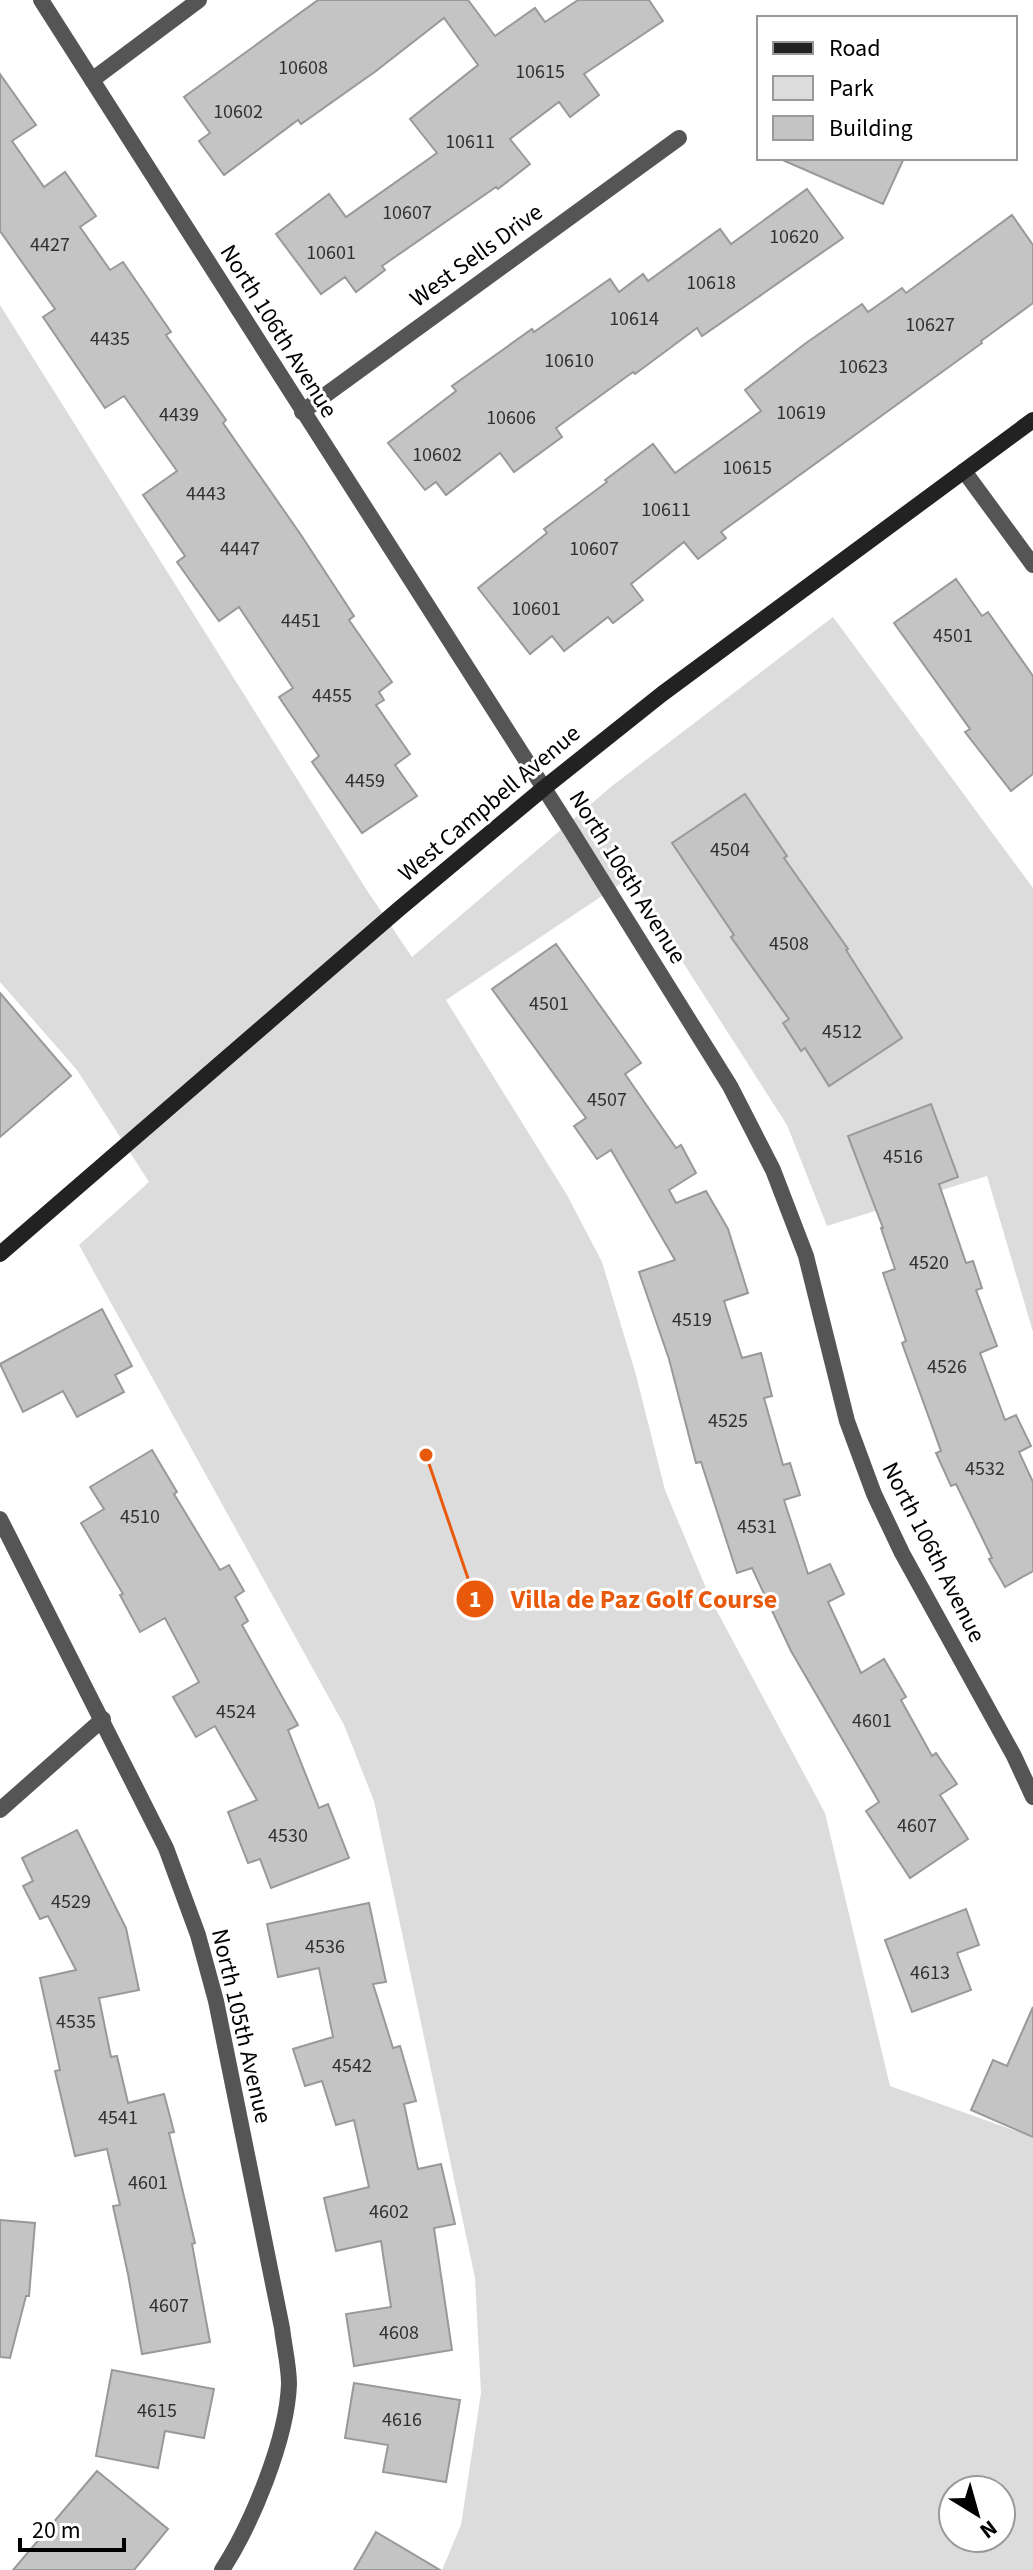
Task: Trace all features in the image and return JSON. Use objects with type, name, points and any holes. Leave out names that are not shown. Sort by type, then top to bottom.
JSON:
[{"type":"street","name":"North 106th Avenue","points":[[41,0],[544,788],[730,1086],[773,1170],[806,1256],[847,1421],[874,1494],[902,1553],[1014,1756],[1033,1797]]},
{"type":"street","points":[[92,80],[199,0]]},
{"type":"street","name":"West Sells Drive","points":[[302,412],[679,138]]},
{"type":"street","name":"West Campbell Avenue","points":[[0,1254],[387,919],[544,788],[662,694],[1033,420]]},
{"type":"street","points":[[964,471],[1033,565]]},
{"type":"street","name":"North 105th Avenue","points":[[0,1519],[166,1848],[198,1935],[216,2001],[282,2328],[289,2383],[282,2433],[257,2502],[222,2570]]},
{"type":"street","points":[[0,1810],[103,1719]]},
{"type":"green space","points":[[0,305],[366,889],[412,957],[612,786],[833,617],[1033,888],[1033,1332],[987,1176],[827,1226],[787,1125],[629,878],[446,1000],[567,1195],[602,1262],[636,1375],[665,1490],[711,1600],[825,1813],[890,2086],[1033,2137],[1033,2570],[442,2570],[461,2525],[481,2393],[475,2278],[374,1801],[344,1725],[79,1245],[149,1182],[77,1070],[0,982]]},
{"type":"building","points":[[318,0],[468,0],[495,36],[535,8],[545,22],[578,0],[649,0],[663,21],[584,74],[599,95],[570,117],[559,102],[510,139],[530,164],[498,189],[496,187],[382,266],[385,270],[356,292],[345,277],[321,294],[276,234],[329,194],[346,217],[437,153],[410,119],[478,65],[444,18],[376,71],[301,124],[298,120],[224,175],[199,141],[210,133],[184,97]]},
{"type":"building","points":[[0,74],[36,125],[12,141],[44,187],[65,172],[96,216],[80,227],[110,270],[123,262],[171,332],[166,335],[226,420],[223,423],[354,616],[349,620],[392,682],[379,692],[384,700],[376,705],[410,754],[395,765],[417,796],[362,833],[312,762],[319,756],[279,697],[293,688],[239,607],[219,621],[177,562],[185,556],[143,495],[177,471],[124,396],[105,408],[43,317],[55,309],[0,231]]},
{"type":"building","points":[[783,160],[903,160],[883,204]]},
{"type":"building","points":[[807,189],[843,238],[702,336],[697,328],[635,374],[633,372],[556,428],[562,437],[514,472],[500,453],[446,495],[436,482],[425,490],[388,443],[456,391],[452,386],[610,279],[619,292],[643,274],[648,281],[720,229],[731,244]]},
{"type":"building","points":[[1012,215],[1033,245],[1033,303],[721,532],[726,538],[698,559],[684,542],[631,584],[643,600],[613,623],[608,617],[564,651],[552,636],[530,654],[478,588],[547,533],[544,529],[653,444],[675,473],[761,411],[745,390],[806,343],[862,304],[868,312],[902,288],[906,293]]},
{"type":"building","points":[[956,579],[982,616],[988,612],[1033,676],[1033,774],[1011,791],[965,732],[970,729],[894,623]]},
{"type":"building","points":[[745,794],[787,856],[784,858],[848,949],[902,1038],[829,1086],[805,1048],[801,1051],[783,1023],[789,1019],[731,937],[734,935],[672,843]]},
{"type":"building","points":[[556,944],[641,1063],[625,1074],[676,1148],[681,1145],[696,1173],[669,1190],[676,1203],[706,1191],[728,1229],[748,1293],[724,1301],[742,1358],[761,1353],[772,1396],[764,1398],[783,1465],[790,1463],[800,1495],[784,1500],[808,1574],[830,1564],[844,1594],[828,1602],[861,1673],[884,1659],[906,1697],[901,1700],[932,1756],[936,1753],[957,1784],[940,1795],[968,1839],[910,1878],[866,1811],[879,1802],[791,1651],[752,1568],[737,1573],[701,1462],[696,1463],[669,1359],[639,1272],[675,1260],[611,1150],[597,1159],[574,1126],[586,1118],[492,989]]},
{"type":"building","points":[[0,993],[71,1076],[0,1137]]},
{"type":"building","points":[[931,1104],[958,1177],[939,1184],[966,1263],[973,1261],[982,1288],[976,1290],[997,1346],[980,1353],[1005,1420],[1016,1415],[1031,1446],[1019,1452],[1033,1482],[1033,1571],[1005,1587],[989,1559],[992,1558],[956,1484],[951,1486],[936,1453],[941,1451],[902,1343],[906,1341],[883,1273],[895,1269],[848,1136]]},
{"type":"building","points":[[102,1309],[132,1366],[115,1375],[124,1392],[77,1417],[63,1391],[23,1412],[0,1364]]},
{"type":"building","points":[[152,1450],[177,1492],[174,1494],[220,1570],[229,1565],[244,1591],[235,1597],[248,1621],[242,1625],[298,1725],[288,1730],[319,1808],[328,1804],[349,1858],[271,1888],[260,1859],[248,1863],[228,1812],[257,1800],[215,1726],[196,1737],[173,1697],[199,1682],[165,1618],[140,1632],[120,1595],[123,1594],[81,1523],[104,1509],[90,1487]]},
{"type":"building","points":[[77,1830],[126,1928],[139,1990],[99,1998],[111,2057],[117,2056],[128,2103],[164,2094],[174,2132],[169,2133],[195,2243],[192,2244],[210,2342],[142,2354],[113,2206],[120,2205],[107,2149],[75,2156],[55,2071],[60,2070],[40,1978],[76,1970],[48,1916],[40,1919],[23,1886],[33,1881],[22,1858]]},
{"type":"building","points":[[369,1903],[386,1982],[373,1984],[393,2048],[400,2046],[416,2101],[404,2104],[418,2169],[441,2164],[455,2224],[434,2228],[452,2350],[354,2366],[346,2314],[391,2307],[381,2241],[336,2251],[324,2198],[369,2187],[354,2120],[336,2125],[322,2081],[305,2086],[293,2049],[333,2037],[319,1968],[278,1977],[267,1924]]},
{"type":"building","points":[[966,1909],[979,1945],[957,1953],[971,1990],[912,2012],[885,1940]]},
{"type":"building","points":[[1033,2007],[1033,2137],[971,2110],[993,2060],[1007,2066]]},
{"type":"building","points":[[0,2220],[35,2223],[29,2296],[26,2296],[10,2358],[0,2357]]},
{"type":"building","points":[[112,2370],[214,2389],[204,2438],[165,2431],[158,2468],[96,2456]]},
{"type":"building","points":[[354,2383],[460,2400],[446,2482],[383,2472],[388,2445],[345,2438]]},
{"type":"building","points":[[97,2471],[168,2529],[134,2570],[13,2570]]},
{"type":"building","points":[[376,2532],[440,2570],[354,2570]]},
{"type":"place","name":"Villa de Paz Golf Course","points":[[426,1455]]}]
